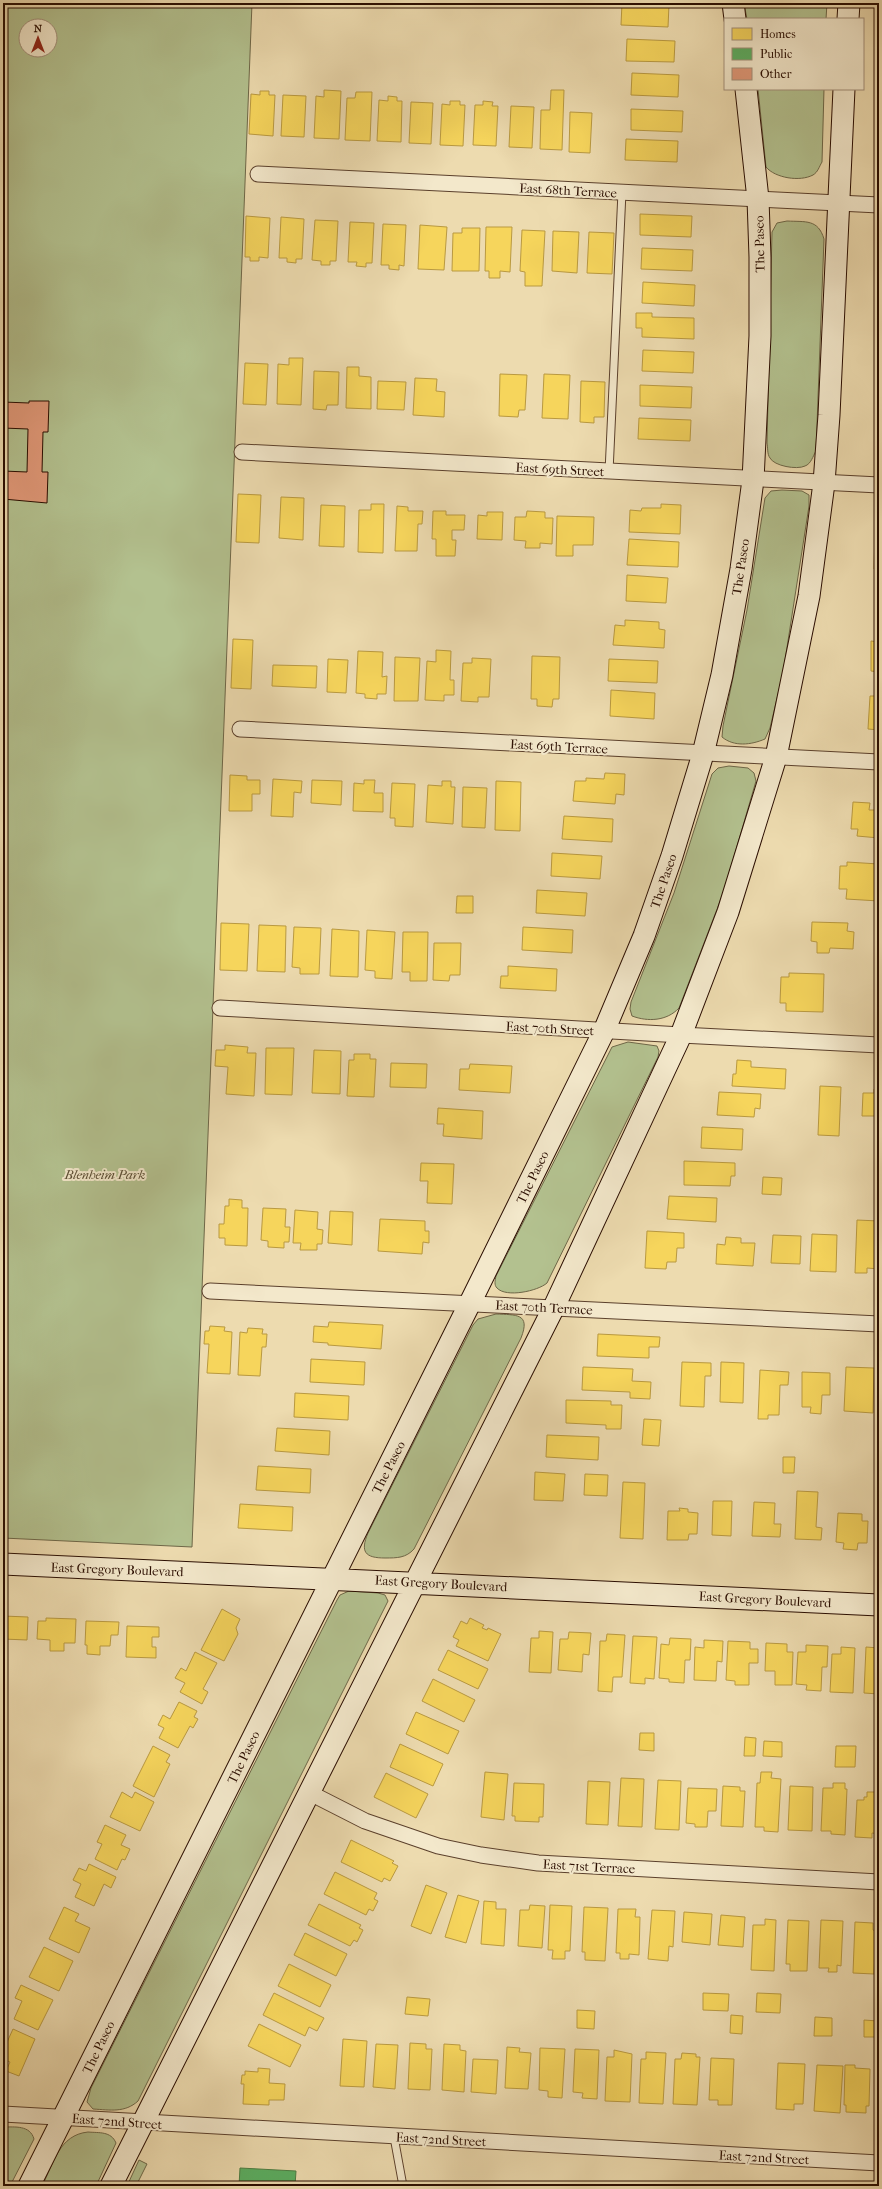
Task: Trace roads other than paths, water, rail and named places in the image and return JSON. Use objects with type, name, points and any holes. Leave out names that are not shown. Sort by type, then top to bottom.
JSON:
[{"type":"main road","points":[[733,3],[735,18]]},
{"type":"main road","points":[[848,18],[849,3]]},
{"type":"main road","name":"The Paseo","points":[[28,2186],[470,1303],[604,1031],[644,936],[672,856],[703,754],[722,675],[741,569],[753,480],[760,336],[758,199],[746,90]]},
{"type":"main road","points":[[111,2186],[417,1582],[554,1307],[681,1036],[728,912],[776,757],[809,596],[824,483],[844,90]]},
{"type":"main road","name":"East Gregory Boulevard","points":[[3,1564],[332,1578],[879,1605]]},
{"type":"street","name":"East 68th Terrace","points":[[258,174],[879,205]]},
{"type":"street","name":"East 69th Street","points":[[242,452],[753,480],[879,485]]},
{"type":"street","name":"East 69th Terrace","points":[[240,729],[879,762]]},
{"type":"street","name":"East 70th Street","points":[[220,1008],[681,1036],[879,1045]]},
{"type":"street","name":"East 70th Terrace","points":[[210,1291],[879,1324]]},
{"type":"street","name":"East 71st Terrace","points":[[310,1793],[365,1821],[438,1846],[480,1856],[538,1863],[879,1882]]},
{"type":"street","name":"East 72nd Street","points":[[3,2114],[879,2163]]},
{"type":"lane","points":[[609,472],[622,192]]},
{"type":"lane","points":[[394,2137],[403,2186]]},
{"type":"park label","name":"Blenheim Park","points":[[105,1174]]}]
